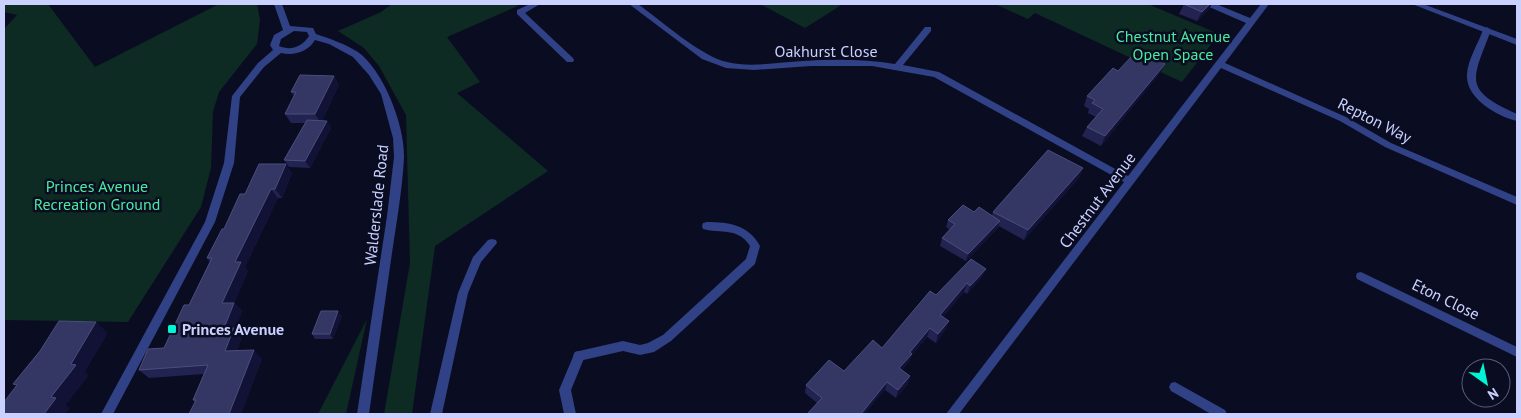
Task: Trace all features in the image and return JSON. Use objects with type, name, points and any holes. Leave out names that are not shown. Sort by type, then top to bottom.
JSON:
[{"type":"street","points":[[278,4],[287,30],[274,41],[274,45],[279,50],[290,52],[304,48],[313,36]]},
{"type":"street","points":[[536,4],[520,12],[570,60]]},
{"type":"street","name":"Oakhurst Close","points":[[633,4],[705,57],[726,66],[754,67],[811,63],[872,63],[936,74],[1130,181]]},
{"type":"street","points":[[1210,4],[1251,22]]},
{"type":"street","name":"Chestnut Avenue","points":[[952,414],[1265,4]]},
{"type":"street","points":[[1416,4],[1517,42]]},
{"type":"street","name":"Walderslade Road","points":[[287,30],[305,28],[310,30],[313,36],[332,42],[356,55],[372,73],[385,94],[398,138],[399,157],[392,216],[363,414]]},
{"type":"street","points":[[897,67],[928,29]]},
{"type":"street","points":[[1487,30],[1471,74],[1474,86],[1484,99],[1517,118]]},
{"type":"street","points":[[108,414],[210,222],[230,163],[236,96],[261,65],[279,50]]},
{"type":"street","name":"Repton Way","points":[[1220,64],[1343,119],[1388,145],[1517,201]]},
{"type":"street","points":[[570,414],[565,390],[579,356],[623,346],[640,350],[650,348],[667,338],[751,261],[755,246],[752,239],[732,226],[707,226]]},
{"type":"street","points":[[436,414],[462,293],[477,260],[492,243]]},
{"type":"street","name":"Eton Close","points":[[1361,276],[1517,352]]},
{"type":"street","points":[[1175,387],[1221,414]]},
{"type":"green space","name":"Princes Avenue Recreation Ground","points":[[4,4],[48,4],[95,67],[219,4],[257,4],[260,20],[257,44],[219,92],[213,112],[211,168],[201,207],[128,322],[4,320],[4,29],[17,15],[4,12]]},
{"type":"green space","points":[[392,4],[512,4],[518,6],[447,37],[480,82],[457,93],[548,171],[435,246],[412,414],[384,414],[410,263],[406,115],[379,66],[364,48],[338,31],[381,12]]},
{"type":"green space","points":[[760,4],[843,4],[805,28]]},
{"type":"green space","name":"Chestnut Avenue Open Space","points":[[995,4],[1148,4],[1219,34],[1182,82],[1035,13],[1028,19]]},
{"type":"green space","points":[[367,319],[346,414],[318,414]]},
{"type":"building","points":[[1184,4],[1210,4],[1202,12]]},
{"type":"building","points":[[1132,56],[1142,61],[1147,56],[1165,64],[1105,136],[1087,127],[1103,109],[1092,103],[1095,100],[1087,96],[1113,68],[1118,71]]},
{"type":"building","points":[[300,75],[334,76],[315,114],[285,114],[296,92],[291,92]]},
{"type":"building","points":[[307,120],[327,121],[305,161],[284,160]]},
{"type":"building","points":[[1048,150],[1083,168],[1028,230],[993,212]]},
{"type":"building","points":[[259,164],[286,164],[275,189],[271,189],[235,262],[241,262],[222,303],[234,303],[224,328],[234,328],[225,351],[254,350],[229,414],[189,414],[208,365],[139,370],[148,349],[164,348],[184,305],[189,305],[212,258],[207,258],[222,229],[224,229],[240,194],[245,194]]},
{"type":"building","points":[[963,205],[974,212],[979,207],[1000,221],[968,254],[942,238],[955,224],[948,220]]},
{"type":"building","points":[[971,259],[986,269],[970,286],[967,283],[940,315],[949,321],[938,334],[930,328],[910,352],[912,354],[899,368],[910,376],[898,390],[887,382],[861,414],[807,414],[822,398],[806,385],[829,360],[844,371],[873,340],[882,348],[930,291],[936,295]]},
{"type":"building","points":[[321,311],[338,311],[330,334],[312,334]]},
{"type":"building","points":[[59,321],[96,322],[71,364],[76,365],[51,397],[56,398],[44,414],[4,414],[4,402],[17,385],[13,384],[40,351]]},
{"type":"place","name":"Princes Avenue","points":[[172,329]]}]
